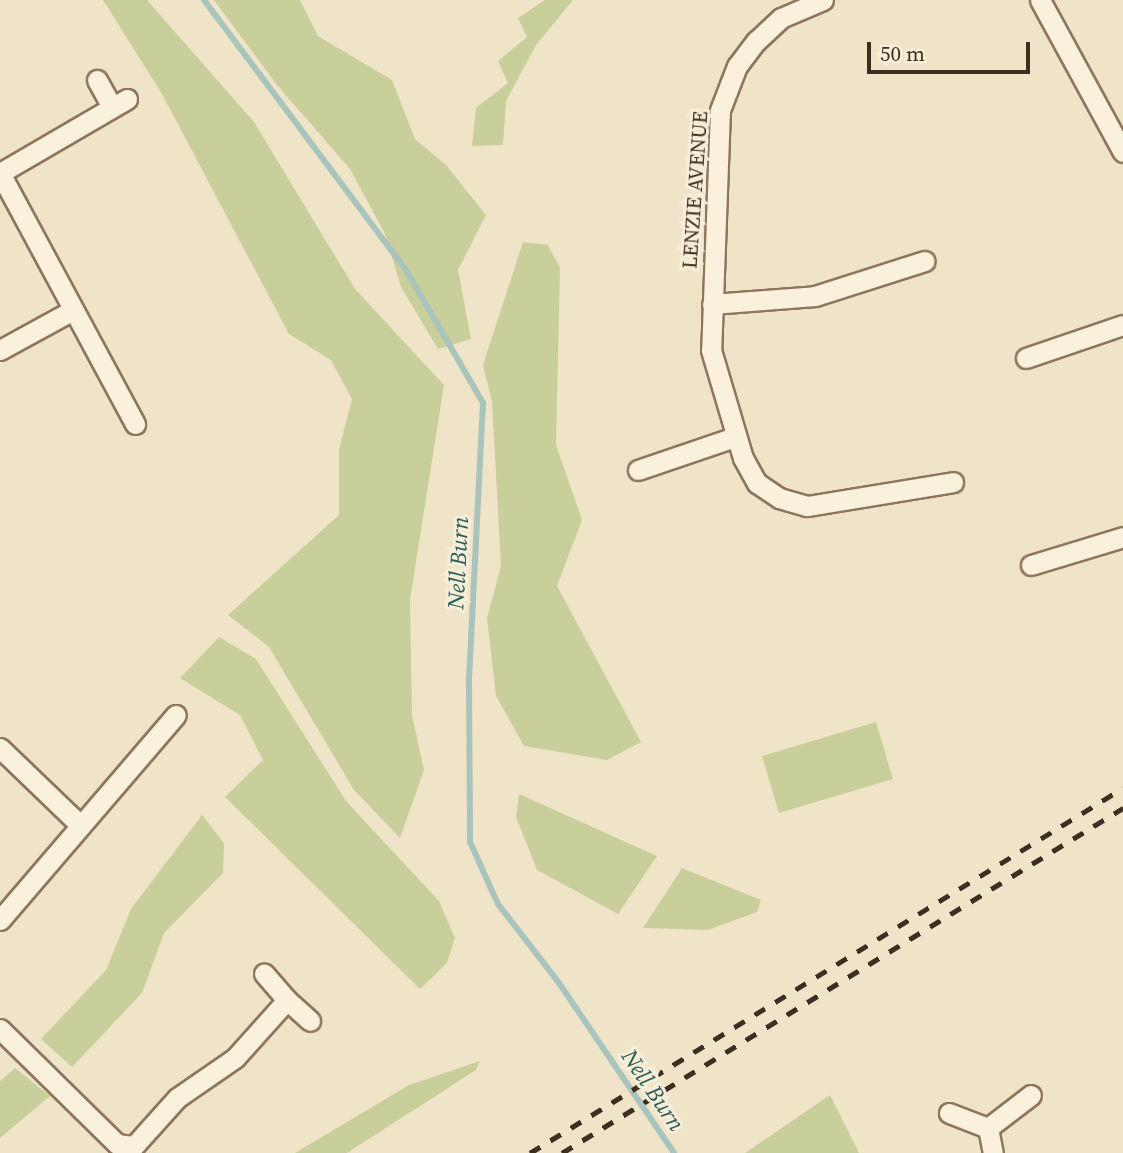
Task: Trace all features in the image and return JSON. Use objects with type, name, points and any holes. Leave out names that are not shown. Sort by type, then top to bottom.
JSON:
[{"type":"street","name":"LENZIE AVENUE","points":[[822,0],[781,18],[756,41],[737,66],[724,99],[711,350],[735,437],[757,483],[807,506],[953,482]]},
{"type":"street","points":[[1042,0],[1123,152]]},
{"type":"street","points":[[97,80],[119,103],[0,173],[135,424]]},
{"type":"street","points":[[712,304],[815,296],[925,261]]},
{"type":"street","points":[[0,350],[74,310]]},
{"type":"street","points":[[1026,358],[1123,325]]},
{"type":"street","points":[[638,470],[735,437]]},
{"type":"street","points":[[1031,565],[1123,537]]},
{"type":"street","points":[[0,920],[176,715]]},
{"type":"street","points":[[0,748],[81,826]]},
{"type":"street","points":[[264,974],[310,1021]]},
{"type":"street","points":[[0,1029],[126,1147],[141,1141],[177,1098],[235,1058],[287,1000]]},
{"type":"street","points":[[988,1128],[1031,1095]]},
{"type":"street","points":[[949,1113],[988,1128]]},
{"type":"street","points":[[988,1128],[993,1153]]},
{"type":"green space","points":[[103,0],[147,0],[254,122],[355,289],[444,385],[410,600],[412,715],[424,770],[400,838],[354,790],[269,647],[228,615],[339,515],[339,449],[352,399],[331,360],[289,334],[162,94]]},
{"type":"green space","points":[[214,0],[300,0],[318,36],[392,80],[415,139],[446,165],[486,215],[458,270],[471,339],[438,349],[401,287],[385,234],[350,169],[277,85]]},
{"type":"green space","points":[[545,0],[573,0],[536,45],[506,101],[503,145],[472,146],[476,108],[508,83],[498,61],[527,37],[518,18]]},
{"type":"green space","points":[[523,242],[548,245],[560,268],[556,445],[582,520],[557,586],[641,742],[607,760],[524,746],[496,696],[487,618],[501,566],[492,402],[483,365]]},
{"type":"green space","points":[[219,637],[256,659],[346,801],[439,901],[455,938],[447,963],[420,989],[225,797],[263,760],[240,715],[180,678]]},
{"type":"green space","points":[[876,722],[893,779],[779,813],[762,756]]},
{"type":"green space","points":[[519,794],[657,856],[618,914],[537,870],[516,817]]},
{"type":"green space","points":[[202,815],[224,843],[223,873],[164,933],[142,993],[72,1067],[41,1039],[106,970],[131,909]]},
{"type":"green space","points":[[682,868],[761,900],[757,912],[708,930],[643,928]]},
{"type":"green space","points":[[480,1061],[476,1070],[347,1153],[295,1153],[409,1085]]},
{"type":"green space","points":[[15,1068],[50,1096],[0,1138],[0,1081]]},
{"type":"green space","points":[[830,1095],[859,1153],[745,1153]]},
{"type":"waterway","name":"Nell Burn","points":[[204,0],[406,270],[483,403],[469,683],[470,842],[498,904],[559,983],[674,1153]]},
{"type":"railway","points":[[530,1153],[1123,788]]},
{"type":"railway","points":[[562,1153],[1123,808]]}]
